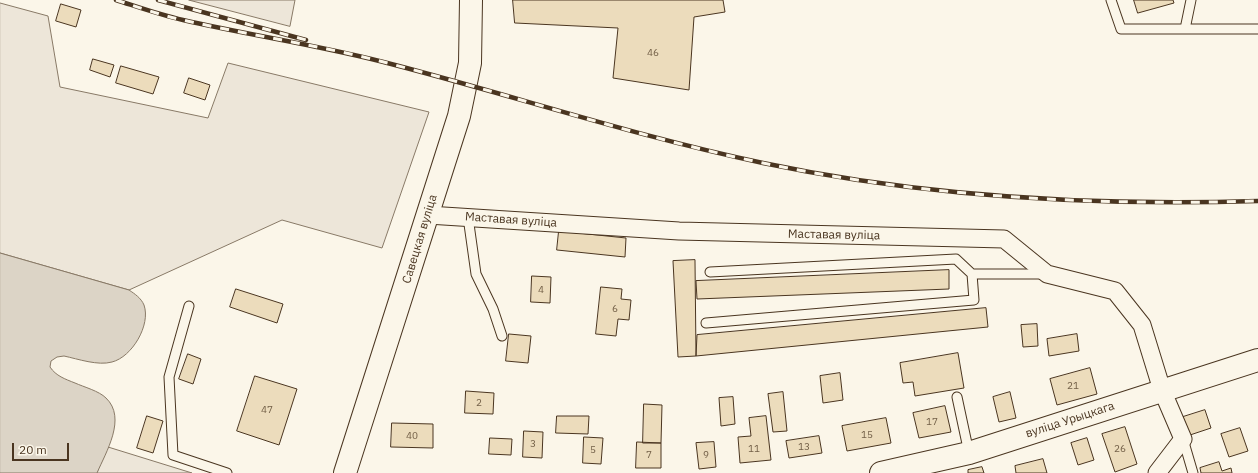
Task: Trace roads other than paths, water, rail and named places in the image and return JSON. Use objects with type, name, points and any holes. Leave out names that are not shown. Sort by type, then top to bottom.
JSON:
[{"type":"main road","name":"Савецкая вуліца","points":[[345,473],[459,116],[470,62],[471,0]]},
{"type":"main road","name":"вуліца Урыцкага","points":[[881,473],[969,453],[1258,360]]},
{"type":"street","name":"Маставая вуліца","points":[[428,215],[679,231],[1004,239],[1047,274],[1115,291],[1142,324],[1162,390],[1183,439]]},
{"type":"street","points":[[1156,473],[1183,439]]},
{"type":"lane","points":[[1111,0],[1121,29],[1258,29]]},
{"type":"lane","points":[[1185,29],[1191,0]]},
{"type":"lane","points":[[468,217],[476,274],[493,309],[502,336]]},
{"type":"lane","points":[[706,323],[974,300],[972,274],[956,259],[710,272]]},
{"type":"lane","points":[[972,274],[1047,274]]},
{"type":"lane","points":[[189,306],[169,377],[173,455],[227,473]]},
{"type":"lane","points":[[956,397],[969,453]]},
{"type":"lane","points":[[1183,439],[1193,473]]},
{"type":"railway","points":[[116,0],[183,20],[369,58],[716,153],[824,175],[885,184],[1009,197],[1134,202],[1258,201]]},
{"type":"railway","points":[[158,0],[306,40]]}]
